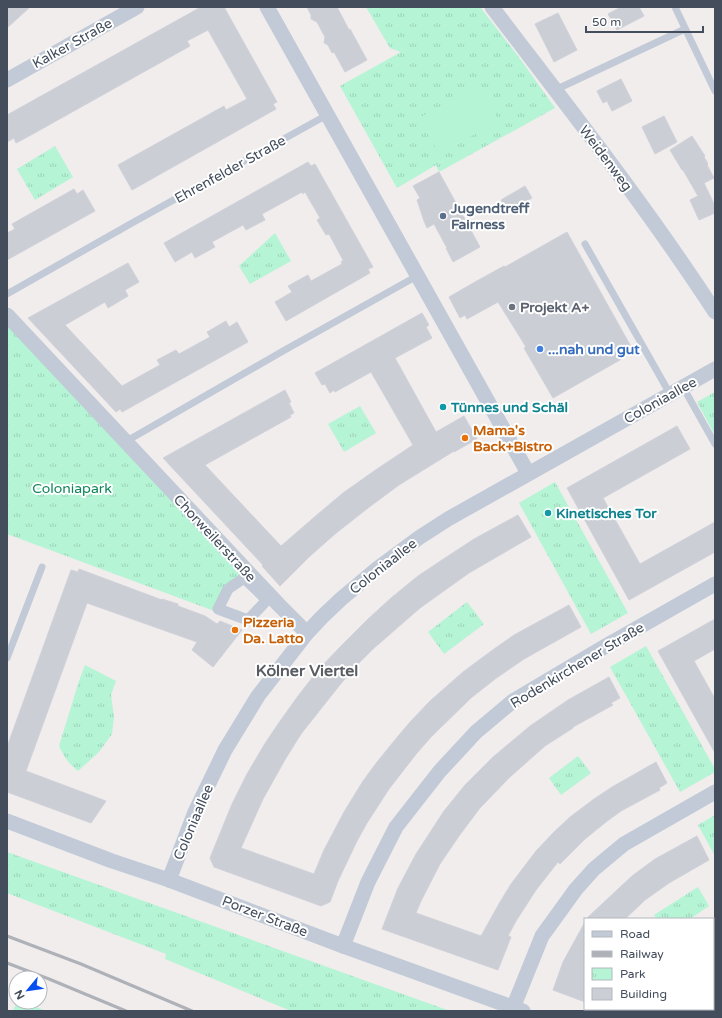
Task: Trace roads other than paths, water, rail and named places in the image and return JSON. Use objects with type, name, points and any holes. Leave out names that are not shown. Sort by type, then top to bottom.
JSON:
[{"type":"street","name":"Kalker Straße","points":[[7,80],[137,7]]},
{"type":"street","points":[[267,7],[528,473]]},
{"type":"street","name":"Weidenweg","points":[[492,7],[626,183],[715,312]]},
{"type":"street","name":"Chorweilerstraße","points":[[7,315],[279,605],[308,633]]},
{"type":"street","name":"Coloniaallee","points":[[169,880],[195,812],[225,750],[258,696],[308,633],[341,599],[378,568],[420,537],[448,519],[715,369]]},
{"type":"street","name":"Rodenkirchener Straße","points":[[343,946],[368,882],[396,827],[439,772],[476,732],[513,701],[715,584]]},
{"type":"street","points":[[518,1009],[542,936],[576,889],[594,869],[624,844],[715,792]]},
{"type":"street","name":"Porzer Straße","points":[[7,821],[343,946],[518,1009]]},
{"type":"lane","points":[[675,7],[715,91]]},
{"type":"lane","points":[[555,90],[685,29]]},
{"type":"lane","name":"Ehrenfelder Straße","points":[[7,294],[327,115]]},
{"type":"lane","points":[[585,244],[670,394]]},
{"type":"lane","points":[[125,442],[282,351],[418,276]]},
{"type":"lane","points":[[683,387],[715,444]]},
{"type":"lane","points":[[7,658],[42,567]]},
{"type":"railway","points":[[7,936],[81,964],[192,1011]]},
{"type":"railway","points":[[7,963],[126,1011]]},
{"type":"place","name":"Jugendtreff Fairness","points":[[443,216]]},
{"type":"place","name":"Projekt A+","points":[[512,307]]},
{"type":"place","name":"...nah und gut","points":[[540,349]]},
{"type":"place","name":"Tünnes und Schäl","points":[[443,407]]},
{"type":"place","name":"Mama's Back+Bistro","points":[[465,438]]},
{"type":"place","name":"Kinetisches Tor","points":[[548,513]]},
{"type":"place","name":"Pizzeria Da. Latto","points":[[235,630]]},
{"type":"district","name":"Kölner Viertel","points":[[307,670]]},
{"type":"park label","name":"Coloniapark","points":[[72,488]]}]
